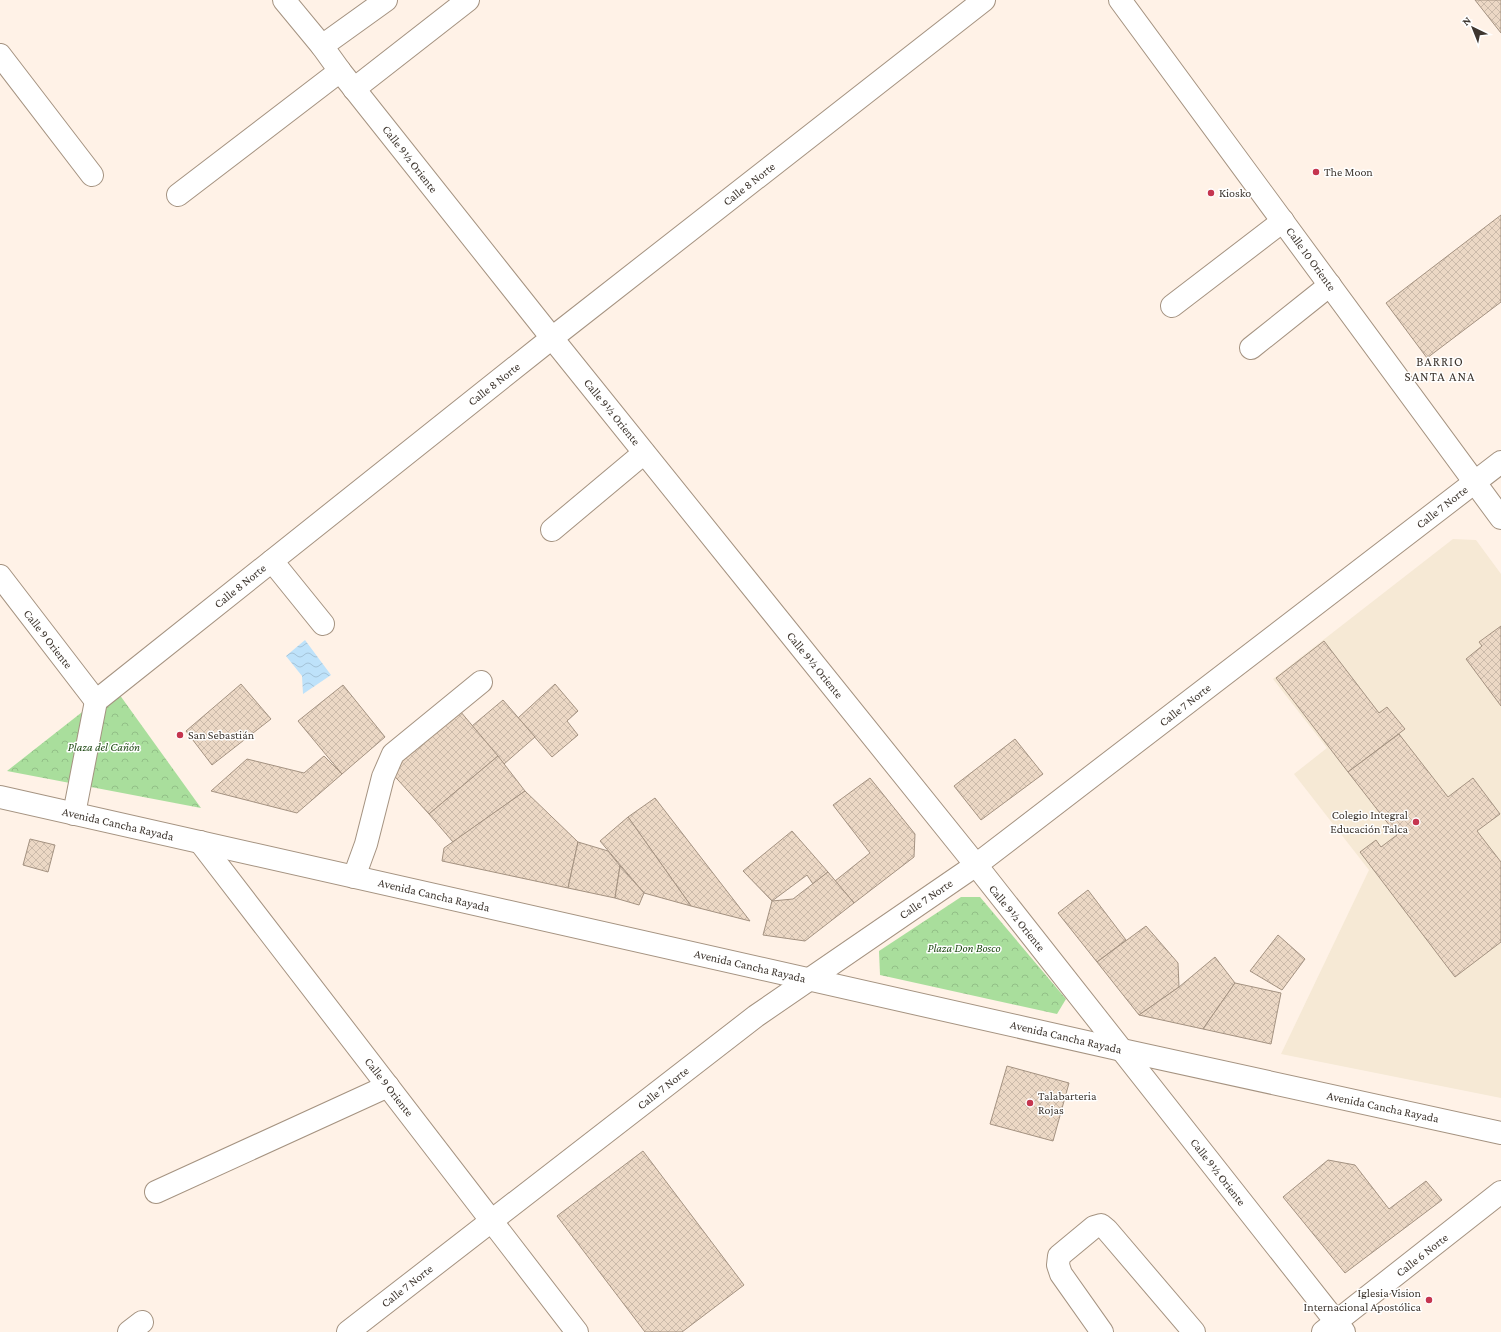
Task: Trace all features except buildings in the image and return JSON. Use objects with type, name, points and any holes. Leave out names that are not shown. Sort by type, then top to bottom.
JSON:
[{"type":"street","name":"Calle 9½ Oriente","points":[[284,0],[552,338],[1122,1050],[1334,1329]]},
{"type":"street","points":[[322,46],[386,0]]},
{"type":"street","points":[[354,89],[468,0]]},
{"type":"street","name":"Calle 8 Norte","points":[[96,701],[552,338],[984,0]]},
{"type":"street","name":"Calle 10 Oriente","points":[[1120,0],[1501,518]]},
{"type":"street","points":[[0,55],[92,175]]},
{"type":"street","points":[[178,195],[340,71]]},
{"type":"street","points":[[1172,306],[1283,221]]},
{"type":"street","points":[[1251,348],[1330,285]]},
{"type":"street","points":[[552,530],[644,453]]},
{"type":"street","name":"Calle 7 Norte","points":[[348,1332],[756,1016],[976,866],[1501,462]]},
{"type":"street","points":[[272,560],[323,624]]},
{"type":"street","name":"Calle 9 Oriente","points":[[0,576],[96,701]]},
{"type":"street","points":[[354,877],[366,844],[383,777],[393,754],[481,682]]},
{"type":"street","points":[[74,814],[96,701]]},
{"type":"street","name":"Avenida Cancha Rayada","points":[[0,797],[809,980],[1501,1133]]},
{"type":"street","name":"Calle 9 Oriente","points":[[200,842],[577,1332]]},
{"type":"street","points":[[156,1192],[388,1086]]},
{"type":"street","name":"Calle 6 Norte","points":[[1334,1329],[1501,1192]]},
{"type":"street","points":[[1102,1332],[1061,1274],[1058,1265],[1059,1256],[1094,1227],[1101,1225],[1107,1230],[1194,1332]]},
{"type":"shaded area","name":"Colegio Integral Educación Talca","points":[[1453,539],[1476,540],[1501,574],[1501,1098],[1281,1054],[1369,870],[1294,774],[1327,748],[1273,679]]},
{"type":"green space","name":"Plaza del Cañón","points":[[114,687],[201,808],[7,771]]},
{"type":"green space","name":"Plaza Don Bosco","points":[[961,897],[980,897],[1066,999],[1057,1014],[880,975],[879,951]]},
{"type":"water","points":[[305,640],[331,675],[303,694],[302,676],[286,656]]},
{"type":"place","name":"The Moon","points":[[1316,172]]},
{"type":"place","name":"Kiosko","points":[[1211,193]]},
{"type":"place","name":"San Sebastián","points":[[180,735]]},
{"type":"place","name":"Colegio Integral Educación Talca","points":[[1416,822]]},
{"type":"place","name":"Talabarteria Rojas","points":[[1030,1103]]},
{"type":"place","name":"Iglesia Vision Internacional Apostólica","points":[[1429,1300]]},
{"type":"district","name":"BARRIO SANTA ANA","points":[[1440,368]]}]
